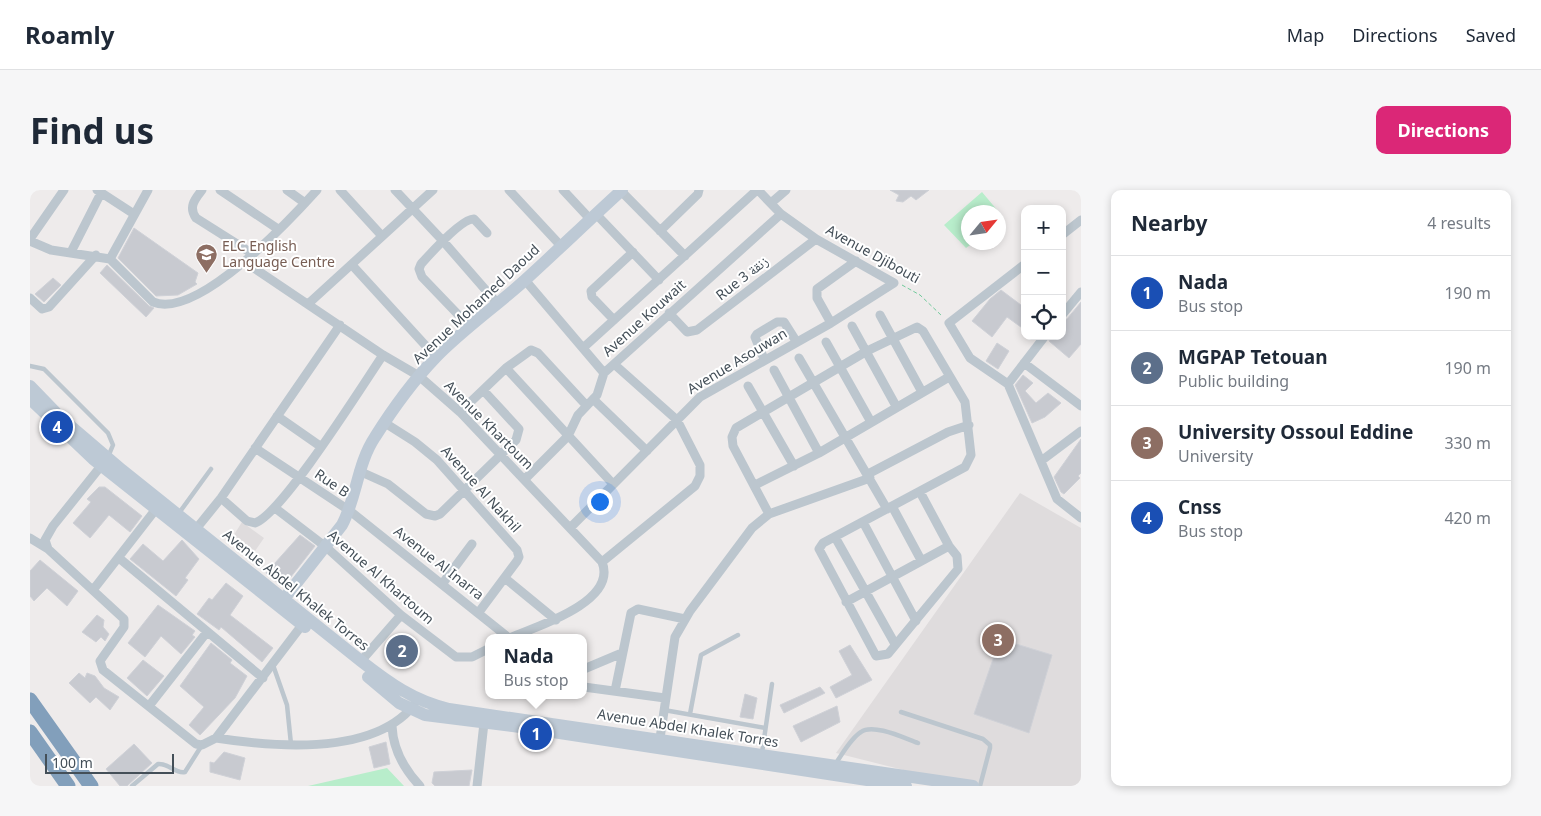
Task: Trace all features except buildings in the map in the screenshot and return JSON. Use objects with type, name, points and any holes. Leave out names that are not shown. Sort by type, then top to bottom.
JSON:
[{"type":"highway","points":[[30,700],[91,786]]},
{"type":"highway","points":[[30,732],[68,786]]},
{"type":"main road","name":"Avenue Mohamed Daoud","points":[[281,603],[326,547],[350,511],[359,471],[374,437],[419,376],[436,357],[525,280],[593,217],[616,192]]},
{"type":"main road","name":"Avenue Abdel Khalek Torres","points":[[30,386],[104,462],[156,509],[361,661],[415,704],[436,717],[659,744]]},
{"type":"main road","name":"Avenue Abdel Khalek Torres","points":[[30,400],[74,442],[178,514],[281,603],[302,625],[399,703],[449,709],[761,759],[906,786]]},
{"type":"main road","name":"Avenue Abdel Khalek Torres","points":[[761,759],[833,766],[973,786]]},
{"type":"street","points":[[64,190],[30,240],[51,250],[96,255],[110,259],[153,302],[161,305],[184,300],[209,288],[245,262],[317,190]]},
{"type":"street","points":[[110,259],[148,190]]},
{"type":"street","points":[[202,190],[192,203],[192,209],[196,218],[253,254]]},
{"type":"street","points":[[220,190],[278,229]]},
{"type":"street","points":[[286,190],[306,203]]},
{"type":"street","points":[[340,190],[382,236]]},
{"type":"street","points":[[395,190],[444,240],[497,303]]},
{"type":"street","points":[[308,304],[352,266],[433,190]]},
{"type":"street","points":[[509,190],[561,246]]},
{"type":"street","points":[[564,190],[633,252],[659,280]]},
{"type":"street","points":[[660,230],[698,194],[699,190]]},
{"type":"street","points":[[583,348],[758,190]]},
{"type":"street","name":"Avenue Djibouti","points":[[758,190],[781,214],[816,239],[894,283]]},
{"type":"street","points":[[771,203],[786,190]]},
{"type":"street","points":[[70,252],[99,191],[134,214]]},
{"type":"street","points":[[616,192],[660,230],[685,256]]},
{"type":"street","name":"Avenue Kouwait","points":[[525,479],[568,436],[578,415],[600,388],[604,373],[781,214]]},
{"type":"street","points":[[470,327],[422,277],[419,269],[421,264],[444,240],[471,219],[487,233]]},
{"type":"street","points":[[1066,232],[1081,220]]},
{"type":"street","name":"Rue 3 زنقة","points":[[669,314],[683,330],[692,332],[816,239]]},
{"type":"street","points":[[614,320],[592,297],[591,291],[633,252]]},
{"type":"street","points":[[30,298],[42,310],[49,307],[96,255]]},
{"type":"street","points":[[831,323],[817,298],[817,289],[856,261]]},
{"type":"street","name":"Avenue Khartoum","points":[[245,262],[383,355],[419,376],[460,412],[602,562]]},
{"type":"street","points":[[352,266],[436,357]]},
{"type":"street","points":[[1021,267],[949,324],[970,358],[1008,384],[1057,499],[1081,518]]},
{"type":"street","points":[[525,280],[604,373]]},
{"type":"street","name":"Avenue Asouwan","points":[[570,528],[700,397],[764,359],[831,323],[894,283]]},
{"type":"street","points":[[1066,310],[1081,292]]},
{"type":"street","points":[[880,315],[922,392]]},
{"type":"street","points":[[764,359],[755,337],[777,322],[784,322],[796,341]]},
{"type":"street","points":[[196,529],[221,498],[340,325]]},
{"type":"street","points":[[852,326],[896,406]]},
{"type":"street","points":[[768,514],[755,485],[733,446],[732,437],[736,428],[866,351],[912,329],[920,328],[966,402],[971,455],[969,462],[965,467],[820,546],[819,552],[876,656],[888,654],[958,569],[956,556],[920,492]]},
{"type":"street","points":[[1008,384],[1042,340]]},
{"type":"street","points":[[826,342],[871,422]]},
{"type":"street","points":[[460,412],[506,368],[528,351],[534,350],[590,402],[647,450]]},
{"type":"street","points":[[221,498],[248,521],[255,523],[265,518],[300,478],[383,355]]},
{"type":"street","points":[[800,358],[869,476],[922,560]]},
{"type":"street","points":[[1024,363],[1081,406]]},
{"type":"street","points":[[519,634],[571,612],[601,586],[606,571],[602,562],[698,481],[700,465],[677,420],[614,364]]},
{"type":"street","points":[[506,368],[613,484]]},
{"type":"street","points":[[774,370],[819,453]]},
{"type":"street","points":[[755,485],[819,453],[896,406],[949,377]]},
{"type":"street","points":[[748,386],[794,466]]},
{"type":"street","points":[[359,471],[388,484],[430,516],[440,514],[516,440],[520,433],[482,390]]},
{"type":"street","points":[[277,416],[320,446]]},
{"type":"street","name":"Avenue Al Nakhil","points":[[384,423],[428,452],[465,489],[519,553],[517,561],[506,579],[479,612]]},
{"type":"street","points":[[659,744],[672,648],[685,619],[752,528],[768,514],[869,476],[948,432],[969,425]]},
{"type":"street","points":[[1041,461],[1081,431]]},
{"type":"street","name":"Rue B","points":[[255,448],[350,511]]},
{"type":"street","points":[[48,549],[46,536],[104,462]]},
{"type":"street","name":"Avenue Al Khartoum","points":[[275,508],[326,547],[401,615],[456,658],[472,657],[485,650]]},
{"type":"street","points":[[93,590],[156,509]]},
{"type":"street","name":"Avenue Al Inarra","points":[[350,511],[443,583],[504,634]]},
{"type":"street","points":[[863,522],[916,621]]},
{"type":"street","points":[[835,537],[895,644]]},
{"type":"street","points":[[30,538],[48,549],[120,614],[125,623],[100,660],[103,670],[196,744],[202,745],[216,738],[302,625]]},
{"type":"street","points":[[443,583],[472,544]]},
{"type":"street","points":[[846,602],[949,546]]},
{"type":"street","points":[[119,558],[263,678]]},
{"type":"street","points":[[506,579],[556,620]]},
{"type":"street","points":[[615,691],[629,617],[634,610],[638,609],[685,619]]},
{"type":"street","points":[[361,661],[401,615]]},
{"type":"street","points":[[149,706],[207,632]]},
{"type":"street","points":[[587,668],[622,653]]},
{"type":"street","points":[[587,688],[665,698]]},
{"type":"street","points":[[216,738],[256,744],[291,744],[354,739],[392,726],[415,704]]},
{"type":"street","points":[[477,786],[484,723]]},
{"type":"street","points":[[392,726],[394,748],[402,763],[420,786]]},
{"type":"lane","points":[[30,366],[44,369],[108,433],[113,445],[104,462]]},
{"type":"lane","points":[[178,514],[210,469]]},
{"type":"lane","points":[[690,714],[701,655],[738,635]]},
{"type":"lane","points":[[273,665],[287,705],[291,744]]},
{"type":"lane","points":[[761,759],[772,684]]},
{"type":"lane","points":[[663,710],[765,728]]},
{"type":"lane","points":[[901,712],[988,742],[990,748],[980,786]]},
{"type":"lane","points":[[833,766],[860,732],[866,729],[876,729],[918,743]]},
{"type":"lane","points":[[132,786],[158,764],[165,764],[180,773],[186,772],[202,745]]},
{"type":"path","name":"Avenue Djibouti","points":[[894,283],[912,289],[949,324]]},
{"type":"shaded area","points":[[1020,493],[1081,528],[1081,786],[967,786],[836,753]]},
{"type":"shaded area","points":[[242,522],[264,538],[253,554],[232,538]]},
{"type":"green space","points":[[982,192],[993,205],[967,205]]},
{"type":"green space","points":[[961,210],[961,243],[944,225]]},
{"type":"green space","points":[[387,768],[404,786],[308,786]]},
{"type":"place","name":"ELC English Language Centre","points":[[206,273]]},
{"type":"place","name":"Cnss","points":[[57,427]]},
{"type":"place","name":"University Ossoul Eddine","points":[[998,640]]},
{"type":"place","name":"MGPAP Tetouan","points":[[402,651]]},
{"type":"place","name":"Nada","points":[[536,734]]}]
